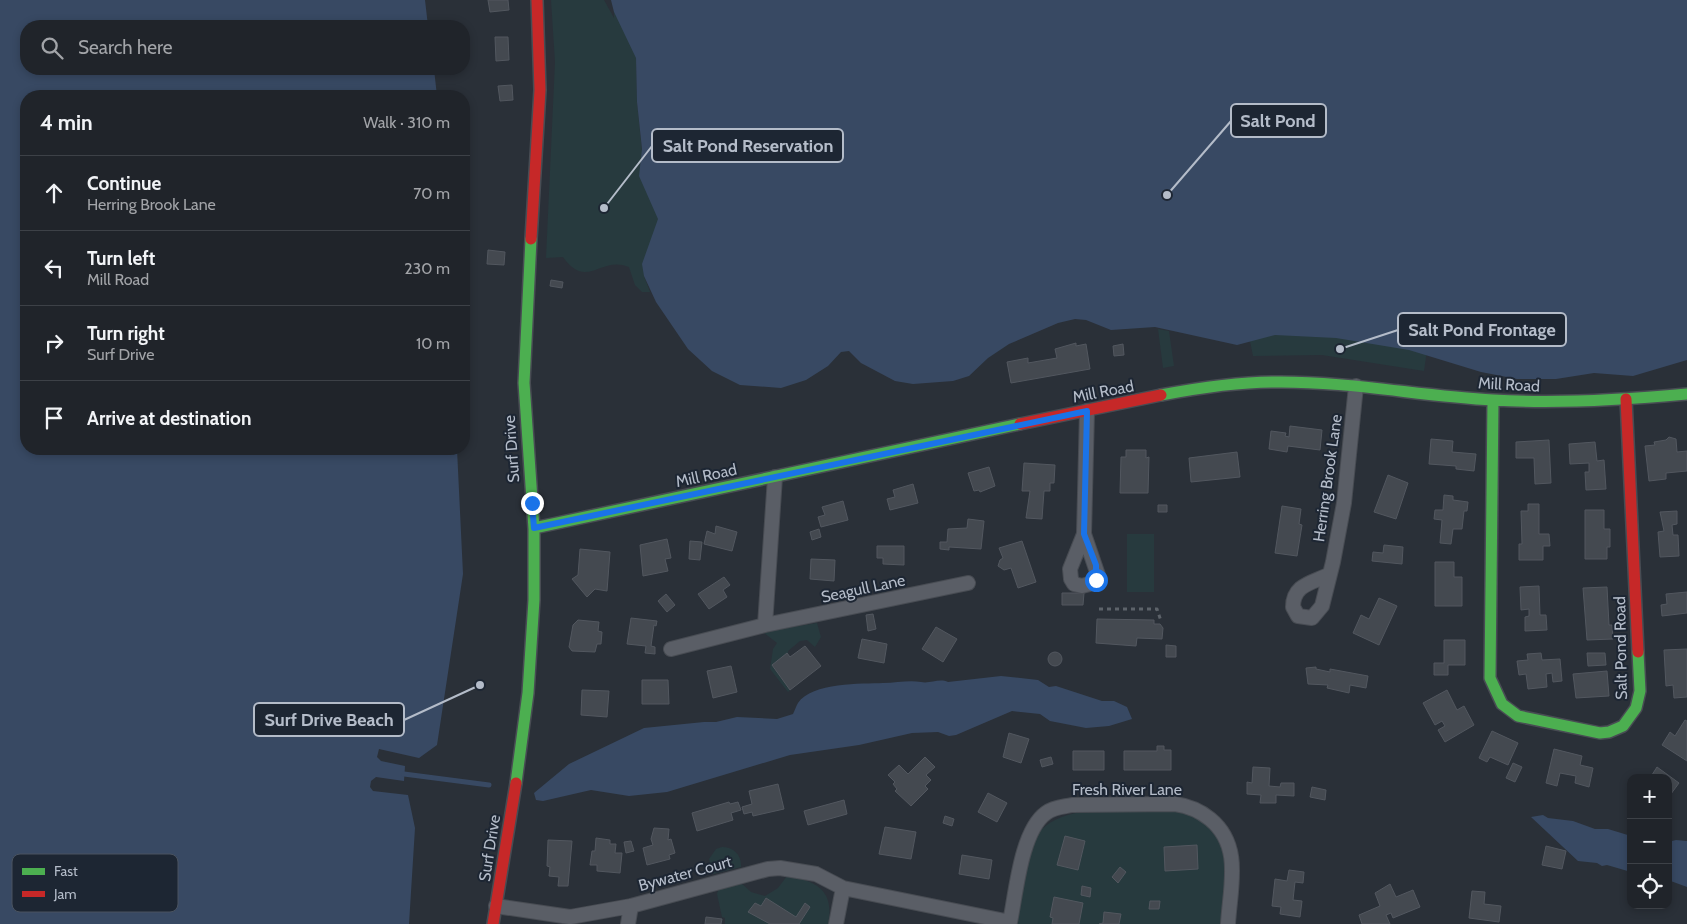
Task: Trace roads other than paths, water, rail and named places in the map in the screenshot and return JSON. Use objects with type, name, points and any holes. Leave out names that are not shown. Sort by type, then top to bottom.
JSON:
[{"type":"street","name":"Surf Drive","points":[[493,924],[524,719],[533,599],[534,528],[526,448],[524,369],[541,102],[537,0]]},
{"type":"street","name":"Mill Road","points":[[534,528],[1087,411],[1240,384],[1272,381],[1356,386],[1493,400],[1549,402],[1687,394]]},
{"type":"street","name":"Herring Brook Lane","points":[[1330,574],[1344,503],[1356,386]]},
{"type":"street","name":"Salt Pond Road","points":[[1493,400],[1490,678],[1502,704],[1518,716],[1600,733],[1610,732],[1626,724],[1636,712],[1640,691],[1626,399]]},
{"type":"street","points":[[1084,534],[1087,411]]},
{"type":"street","points":[[765,625],[775,477]]},
{"type":"street","name":"Seagull Lane","points":[[671,649],[765,625],[968,583]]},
{"type":"street","name":"Fresh River Lane","points":[[843,888],[1010,923],[1028,840],[1040,819],[1057,808],[1072,805],[1136,804],[1186,806],[1206,815],[1221,830],[1230,847],[1232,856],[1228,924]]},
{"type":"street","name":"Bywater Court","points":[[496,906],[570,917],[631,906],[768,869],[780,868],[816,874],[843,888]]},
{"type":"street","points":[[836,924],[843,888]]},
{"type":"street","points":[[628,924],[631,906]]},
{"type":"water","points":[[0,0],[425,0],[427,20],[20,20],[20,75],[435,75],[436,90],[20,90],[20,455],[457,455],[463,574],[437,745],[419,758],[379,749],[377,757],[381,761],[405,766],[404,781],[376,777],[371,781],[370,787],[373,791],[408,795],[415,828],[409,924],[0,924]]},
{"type":"water","points":[[611,0],[1687,0],[1687,360],[1633,376],[1594,373],[1556,379],[1517,379],[1481,372],[1409,350],[1336,338],[1275,335],[1237,345],[1155,327],[1111,330],[1086,320],[1075,319],[1058,323],[1009,344],[988,358],[969,376],[953,381],[913,384],[895,381],[861,363],[849,351],[841,352],[828,366],[806,380],[781,388],[740,385],[712,371],[688,349],[656,302],[644,276],[642,264],[658,219],[639,176],[642,149],[637,102],[636,58],[614,12]]},
{"type":"water","points":[[1001,676],[1038,680],[1049,687],[1056,686],[1102,701],[1114,701],[1127,707],[1132,719],[1109,726],[1086,728],[1050,721],[1040,714],[1012,711],[956,735],[949,736],[938,732],[912,733],[859,745],[790,755],[667,792],[629,796],[591,790],[543,801],[536,800],[534,793],[569,764],[644,728],[716,722],[737,717],[777,719],[793,714],[798,703],[814,691],[851,684],[907,681],[948,682]]},
{"type":"water","points":[[1543,815],[1548,818],[1573,821],[1595,829],[1608,829],[1627,835],[1627,871],[1607,865],[1602,866],[1597,863],[1578,861],[1531,817]]},
{"type":"water","points":[[1672,841],[1687,841],[1687,887],[1672,881]]},
{"type":"waterway","points":[[404,774],[489,785]]},
{"type":"place","name":"Salt Pond","points":[[1167,195]]},
{"type":"place","name":"Salt Pond Reservation","points":[[604,208]]},
{"type":"place","name":"Salt Pond Frontage","points":[[1340,349]]},
{"type":"place","name":"Surf Drive Beach","points":[[480,685]]}]
